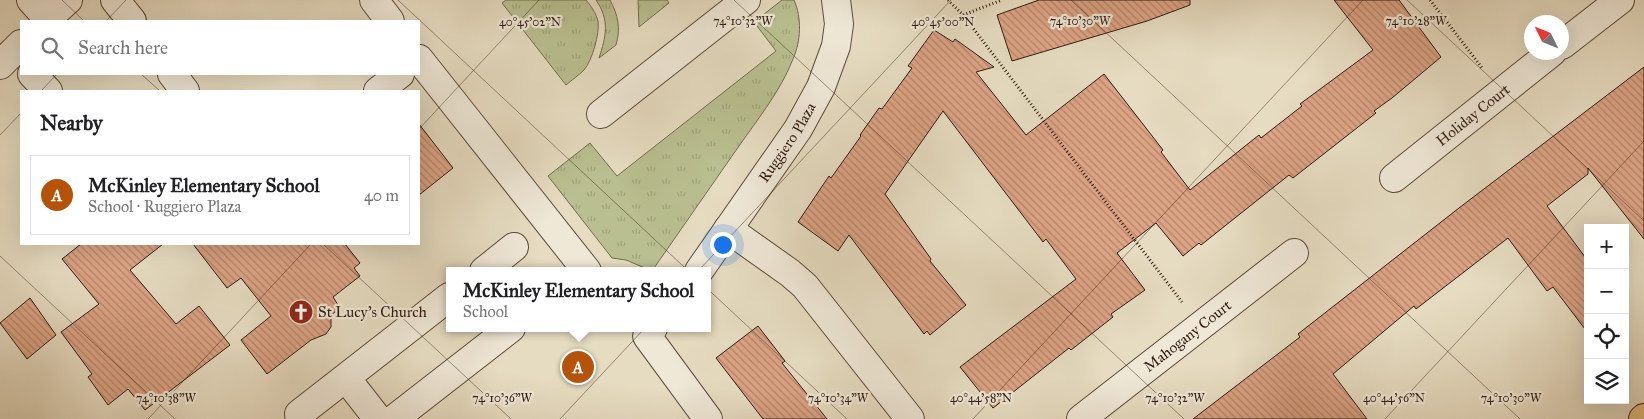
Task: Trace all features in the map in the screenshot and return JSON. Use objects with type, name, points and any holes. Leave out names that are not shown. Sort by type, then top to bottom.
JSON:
[{"type":"street","points":[[41,13],[68,0]]},
{"type":"street","points":[[115,0],[131,20]]},
{"type":"street","points":[[374,0],[389,20]]},
{"type":"street","points":[[601,114],[746,0]]},
{"type":"street","name":"Ruggiero Plaza","points":[[702,267],[798,129],[822,87],[836,46],[839,24],[836,0]]},
{"type":"street","points":[[1569,40],[1620,0]]},
{"type":"street","points":[[420,60],[584,267]]},
{"type":"street","name":"Holiday Court","points":[[1394,178],[1542,60]]},
{"type":"street","points":[[33,75],[47,90]]},
{"type":"street","points":[[173,75],[184,90]]},
{"type":"street","points":[[379,90],[399,75]]},
{"type":"street","points":[[728,229],[790,273],[805,286],[910,419]]},
{"type":"street","points":[[489,267],[514,247]]},
{"type":"street","name":"Mahogany Court","points":[[1081,419],[1294,253]]},
{"type":"street","points":[[299,414],[446,299]]},
{"type":"street","points":[[394,419],[506,332]]},
{"type":"street","points":[[650,332],[708,419]]},
{"type":"street","points":[[346,378],[378,419]]},
{"type":"path","points":[[948,0],[963,16],[1201,326]]},
{"type":"path","points":[[963,16],[1002,0]]},
{"type":"path","points":[[1430,0],[1501,92]]},
{"type":"green space","points":[[506,0],[586,0],[596,15],[598,26],[597,39],[584,70],[566,85],[502,3]]},
{"type":"green space","points":[[596,0],[610,0],[617,16],[618,27],[616,45],[599,58],[605,36],[605,22]]},
{"type":"green space","points":[[638,0],[667,0],[669,3],[639,27]]},
{"type":"green space","points":[[782,0],[794,0],[799,22],[796,52],[788,71],[769,104],[655,267],[643,267],[626,260],[612,258],[548,176],[590,143],[617,176],[776,51],[754,22]]},
{"type":"building","points":[[1039,0],[1190,0],[1190,5],[1147,21],[1012,61],[997,15]]},
{"type":"building","points":[[1334,0],[1399,0],[1441,57],[1374,111],[1376,113],[1293,178],[1289,175],[1201,245],[1199,243],[1183,256],[1156,223],[1117,253],[1145,290],[1111,314],[1113,317],[1071,350],[1069,348],[993,408],[960,367],[1076,279],[1046,239],[1043,242],[943,111],[885,194],[931,259],[930,261],[966,305],[930,335],[927,331],[924,334],[849,235],[838,251],[798,222],[829,176],[831,178],[861,136],[879,108],[882,109],[912,68],[908,66],[934,30],[953,42],[955,39],[994,67],[976,72],[1026,135],[1104,74],[1163,150],[1161,152],[1190,190],[1259,135],[1261,138],[1302,106],[1300,104],[1373,50]]},
{"type":"building","points":[[1644,67],[1644,239],[1588,168],[1588,174],[1547,206],[1584,256],[1584,328],[1553,287],[1547,291],[1508,238],[1416,309],[1414,306],[1333,374],[1367,419],[1193,419],[1300,337],[1298,334]]},
{"type":"building","points":[[420,125],[453,168],[420,194]]},
{"type":"building","points":[[80,245],[162,245],[130,270],[176,324],[199,306],[230,345],[145,410],[128,389],[108,405],[88,377],[92,374],[61,332],[99,304],[62,259]]},
{"type":"building","name":"St Lucy's Church","points":[[194,245],[346,245],[360,263],[354,268],[360,276],[333,297],[340,308],[331,315],[331,327],[326,334],[311,340],[267,374],[241,340],[271,316],[241,278],[227,288]]},
{"type":"building","points":[[30,298],[56,335],[27,359],[0,323]]},
{"type":"building","points":[[758,326],[785,361],[782,363],[827,419],[763,419],[716,358]]},
{"type":"place","name":"St Lucy's Church","points":[[301,312]]},
{"type":"place","name":"McKinley Elementary School","points":[[578,367]]}]
